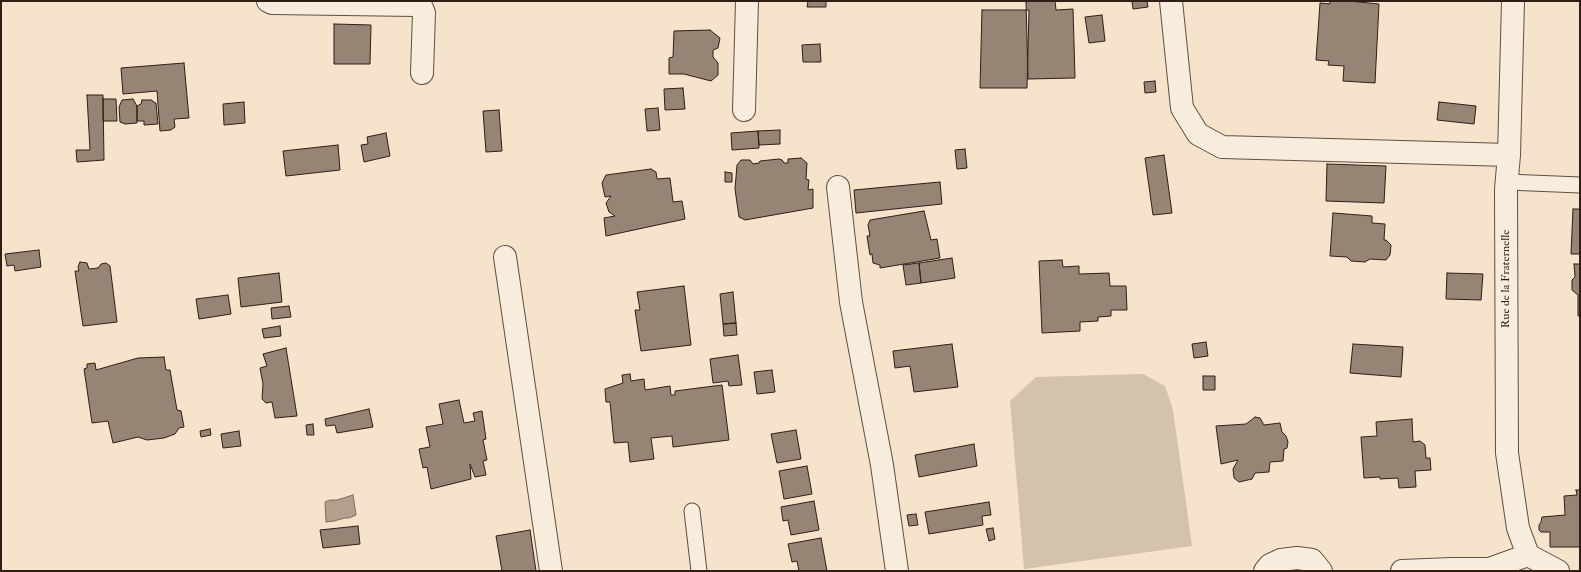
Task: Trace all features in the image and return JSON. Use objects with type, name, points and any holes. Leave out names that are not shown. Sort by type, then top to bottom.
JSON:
[{"type":"street","points":[[268,1],[272,4],[416,5],[422,8],[424,13],[422,73]]},
{"type":"street","points":[[744,110],[747,1]]},
{"type":"street","points":[[1171,1],[1182,108],[1198,134],[1222,147],[1509,155]]},
{"type":"street","name":"Rue de la Fraternelle","points":[[1513,1],[1507,182],[1507,453],[1518,528],[1528,555]]},
{"type":"street","points":[[838,187],[851,302],[882,465],[897,571]]},
{"type":"street","points":[[505,257],[551,571]]},
{"type":"street","points":[[1402,571],[1489,569],[1528,555],[1558,571]]},
{"type":"street","points":[[1265,571],[1270,565],[1281,560],[1297,558],[1312,560],[1321,571]]},
{"type":"lane","points":[[1507,182],[1580,185]]},
{"type":"lane","points":[[692,511],[699,571]]},
{"type":"shaded area","points":[[1143,374],[1165,386],[1173,410],[1192,546],[1024,569],[1010,401],[1036,377]]},
{"type":"shaded area","points":[[353,495],[356,515],[349,518],[326,522],[325,502]]},
{"type":"building","points":[[808,1],[826,1],[826,7],[807,7]]},
{"type":"building","points":[[1026,1],[1055,1],[1056,10],[1073,9],[1075,78],[1028,79]]},
{"type":"building","points":[[1132,1],[1147,1],[1148,7],[1133,9]]},
{"type":"building","points":[[1330,1],[1379,4],[1375,83],[1343,81],[1344,66],[1328,65],[1329,61],[1316,60],[1320,3],[1330,4]]},
{"type":"building","points":[[982,10],[1029,10],[1027,88],[980,88]]},
{"type":"building","points":[[1102,15],[1105,41],[1089,43],[1085,17]]},
{"type":"building","points":[[334,24],[371,25],[370,64],[334,64]]},
{"type":"building","points":[[710,30],[720,38],[718,48],[713,50],[713,57],[718,63],[718,75],[711,81],[684,74],[669,74],[669,58],[673,57],[674,31]]},
{"type":"building","points":[[820,44],[821,62],[803,62],[802,45]]},
{"type":"building","points":[[184,63],[189,118],[174,119],[175,127],[171,130],[160,131],[157,91],[123,94],[121,68]]},
{"type":"building","points":[[1155,81],[1156,92],[1145,93],[1144,82]]},
{"type":"building","points":[[683,88],[685,109],[665,110],[664,89]]},
{"type":"building","points":[[87,95],[103,95],[104,160],[77,162],[76,150],[90,150]]},
{"type":"building","points":[[103,99],[116,99],[117,121],[103,121]]},
{"type":"building","points":[[133,99],[137,106],[137,123],[125,124],[120,122],[119,107],[122,100]]},
{"type":"building","points":[[142,100],[152,100],[156,103],[158,124],[144,125],[144,121],[137,121],[137,106],[141,104]]},
{"type":"building","points":[[244,102],[245,123],[224,125],[223,104]]},
{"type":"building","points":[[1439,102],[1476,106],[1474,124],[1437,120]]},
{"type":"building","points":[[658,108],[660,130],[647,131],[645,109]]},
{"type":"building","points":[[499,110],[502,151],[486,152],[483,111]]},
{"type":"building","points":[[780,130],[780,144],[759,145],[758,131]]},
{"type":"building","points":[[758,131],[759,148],[732,150],[731,133]]},
{"type":"building","points":[[386,133],[390,156],[364,162],[361,145],[368,144],[367,137]]},
{"type":"building","points":[[338,145],[340,170],[286,176],[283,151]]},
{"type":"building","points":[[965,149],[967,168],[957,169],[955,150]]},
{"type":"building","points":[[1164,155],[1172,213],[1153,215],[1145,158]]},
{"type":"building","points":[[801,158],[807,163],[806,179],[809,180],[808,190],[813,189],[813,208],[745,220],[739,217],[735,189],[737,165],[741,160],[750,160],[753,164],[759,163],[760,161],[779,159],[784,163],[788,163],[788,159]]},
{"type":"building","points":[[1327,164],[1386,166],[1384,203],[1326,201]]},
{"type":"building","points":[[651,169],[656,172],[657,179],[670,178],[673,202],[682,201],[685,219],[606,236],[604,218],[615,216],[609,212],[606,203],[611,196],[605,197],[602,183],[606,175]]},
{"type":"building","points":[[725,172],[732,173],[732,182],[725,182]]},
{"type":"building","points":[[940,182],[942,204],[856,213],[854,190]]},
{"type":"building","points":[[1573,209],[1580,209],[1580,254],[1571,254]]},
{"type":"building","points":[[924,211],[931,240],[937,239],[940,258],[880,268],[880,265],[873,263],[867,236],[870,236],[868,225],[870,220]]},
{"type":"building","points":[[1333,213],[1372,216],[1372,223],[1385,224],[1384,240],[1391,245],[1390,255],[1386,260],[1370,259],[1365,262],[1351,261],[1347,257],[1330,256]]},
{"type":"building","points":[[39,250],[41,267],[15,271],[14,265],[7,266],[5,254]]},
{"type":"building","points":[[952,258],[955,278],[921,283],[919,263]]},
{"type":"building","points":[[1062,260],[1063,267],[1079,266],[1079,274],[1109,273],[1110,286],[1126,286],[1127,310],[1111,310],[1111,316],[1098,317],[1098,321],[1080,322],[1080,331],[1042,333],[1039,261]]},
{"type":"building","points":[[80,262],[87,263],[89,269],[98,268],[101,264],[106,263],[110,266],[117,322],[83,326],[75,271],[79,271],[78,267]]},
{"type":"building","points":[[919,263],[921,283],[906,285],[903,265]]},
{"type":"building","points":[[1574,264],[1580,264],[1580,316],[1578,316],[1578,295],[1572,290],[1572,280],[1575,277]]},
{"type":"building","points":[[279,273],[282,302],[241,307],[238,278]]},
{"type":"building","points":[[1447,273],[1483,274],[1481,300],[1446,299]]},
{"type":"building","points":[[684,286],[691,345],[641,351],[635,310],[640,310],[637,292]]},
{"type":"building","points":[[733,292],[736,323],[723,324],[720,294]]},
{"type":"building","points":[[228,295],[231,314],[199,319],[196,299]]},
{"type":"building","points":[[289,306],[291,317],[272,319],[271,308]]},
{"type":"building","points":[[736,323],[737,335],[724,336],[723,324]]},
{"type":"building","points":[[280,326],[281,336],[264,338],[262,329]]},
{"type":"building","points":[[1206,342],[1208,356],[1194,358],[1192,344]]},
{"type":"building","points":[[952,344],[958,387],[914,392],[910,366],[895,368],[893,351]]},
{"type":"building","points":[[1353,344],[1403,347],[1401,377],[1350,373]]},
{"type":"building","points":[[286,348],[297,416],[275,418],[272,402],[266,403],[262,399],[263,384],[260,368],[267,366],[263,354]]},
{"type":"building","points":[[738,355],[742,385],[729,386],[728,381],[713,383],[710,359]]},
{"type":"building","points":[[164,357],[166,370],[170,370],[177,410],[181,411],[184,427],[179,428],[175,434],[164,438],[147,440],[138,437],[113,443],[108,421],[92,423],[84,369],[87,368],[87,364],[95,363],[96,370],[138,358]]},
{"type":"building","points":[[772,370],[775,392],[757,394],[754,372]]},
{"type":"building","points":[[630,374],[631,381],[644,379],[645,390],[670,386],[671,395],[675,395],[675,391],[722,385],[729,440],[673,447],[672,436],[651,438],[654,459],[630,462],[628,442],[614,443],[610,402],[606,402],[605,389],[623,383],[622,375]]},
{"type":"building","points":[[1203,376],[1215,376],[1215,390],[1203,390]]},
{"type":"building","points":[[459,400],[464,423],[475,421],[473,413],[482,411],[486,439],[483,440],[487,460],[483,461],[486,475],[475,477],[470,464],[471,479],[431,489],[427,467],[423,468],[419,449],[430,447],[426,427],[443,424],[439,404]]},
{"type":"building","points":[[369,409],[373,427],[337,433],[335,425],[326,426],[325,419]]},
{"type":"building","points":[[1255,417],[1260,418],[1264,425],[1280,423],[1282,432],[1286,436],[1288,442],[1287,448],[1284,449],[1283,461],[1270,462],[1269,472],[1255,473],[1252,479],[1239,482],[1234,478],[1233,469],[1238,460],[1221,464],[1216,426],[1246,424]]},
{"type":"building","points":[[1412,419],[1413,442],[1420,441],[1425,445],[1426,458],[1430,458],[1431,470],[1415,471],[1416,487],[1399,488],[1398,478],[1364,478],[1361,437],[1377,436],[1376,422]]},
{"type":"building","points":[[313,424],[314,435],[307,435],[306,425]]},
{"type":"building","points":[[210,429],[211,435],[201,437],[200,431]]},
{"type":"building","points":[[796,430],[801,459],[777,463],[771,434]]},
{"type":"building","points":[[239,431],[241,446],[223,448],[221,434]]},
{"type":"building","points":[[974,444],[977,466],[919,477],[915,455]]},
{"type":"building","points":[[807,466],[812,494],[784,499],[779,471]]},
{"type":"building","points":[[1576,490],[1580,490],[1580,547],[1550,547],[1550,532],[1541,532],[1539,530],[1542,517],[1565,515],[1564,496],[1577,495]]},
{"type":"building","points":[[814,501],[819,530],[791,535],[788,520],[783,521],[781,507]]},
{"type":"building","points":[[989,502],[991,515],[982,516],[983,525],[929,534],[925,512]]},
{"type":"building","points":[[916,514],[918,525],[909,526],[907,515]]},
{"type":"building","points":[[358,526],[360,544],[323,548],[320,530]]},
{"type":"building","points":[[993,528],[995,539],[989,541],[986,529]]},
{"type":"building","points":[[530,530],[536,571],[502,571],[496,536]]},
{"type":"building","points":[[821,538],[827,571],[799,571],[797,561],[792,562],[788,544]]}]
